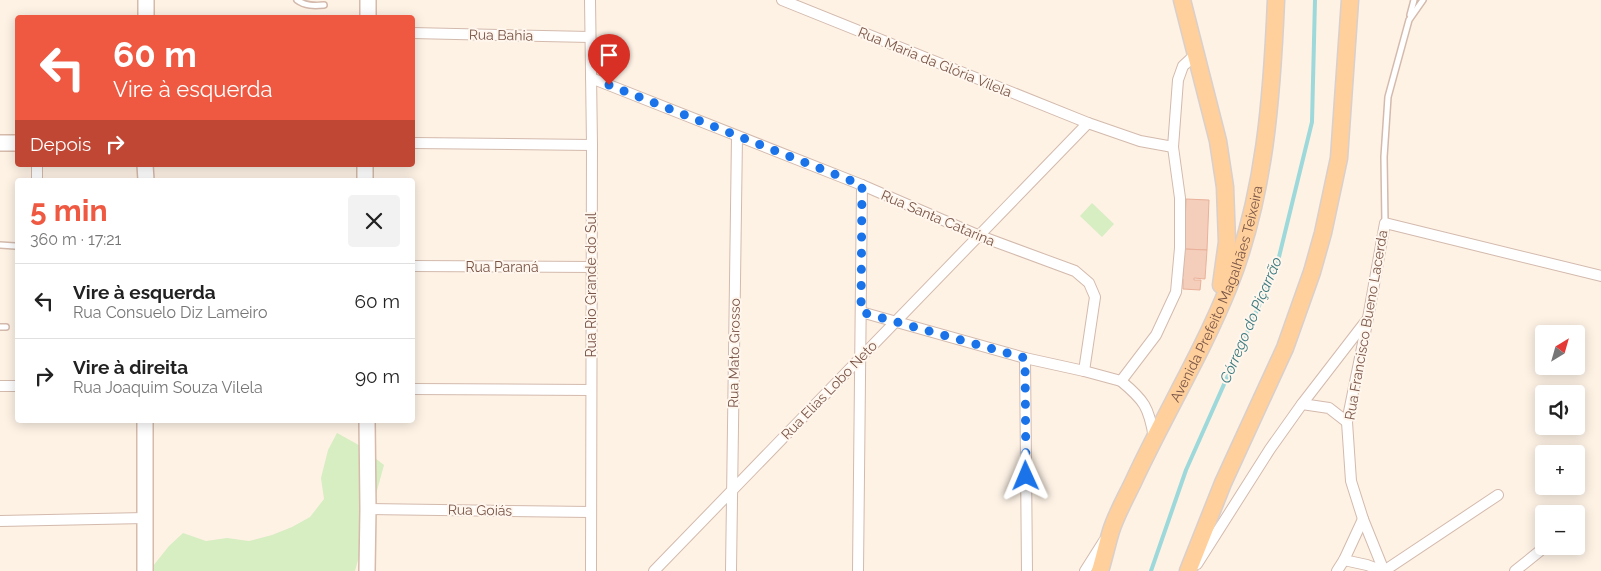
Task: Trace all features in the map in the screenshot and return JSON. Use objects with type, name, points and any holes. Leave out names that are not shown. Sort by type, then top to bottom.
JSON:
[{"type":"main road","points":[[1182,0],[1218,140],[1225,187],[1227,242],[1221,285],[1212,324]]},
{"type":"main road","name":"Avenida Prefeito Magalhães Teixeira","points":[[1100,571],[1111,529],[1154,438],[1212,324],[1229,286],[1244,242],[1264,152],[1271,90],[1276,0]]},
{"type":"main road","points":[[1188,571],[1223,482],[1285,348],[1312,272],[1323,233],[1339,158],[1350,0]]},
{"type":"street","points":[[146,0],[146,15]]},
{"type":"street","points":[[368,0],[368,15]]},
{"type":"street","name":"Rua Rio Grande do Sul","points":[[590,0],[592,145],[591,571]]},
{"type":"street","name":"Rua Maria da Glória Vilela","points":[[782,0],[1088,123],[1140,141],[1173,147]]},
{"type":"street","name":"Rua Bahia","points":[[415,33],[590,37]]},
{"type":"street","points":[[1121,381],[1156,335],[1176,292],[1180,248],[1180,198],[1173,147],[1178,80],[1184,66],[1196,54]]},
{"type":"street","name":"Rua Santa Catarina","points":[[591,78],[862,185],[980,236],[1075,271],[1089,283],[1095,297],[1084,371]]},
{"type":"street","name":"Rua Elias Lobo Neto","points":[[654,571],[1088,123]]},
{"type":"street","name":"Rua Mato Grosso","points":[[731,571],[737,136]]},
{"type":"street","points":[[0,143],[15,143]]},
{"type":"street","points":[[415,143],[592,145]]},
{"type":"street","points":[[858,571],[862,185]]},
{"type":"street","points":[[1385,223],[1601,276]]},
{"type":"street","name":"Rua Francisco Bueno Lacerda","points":[[1384,571],[1362,519],[1351,481],[1347,422],[1385,223]]},
{"type":"street","name":"Rua Paraná","points":[[415,266],[591,267]]},
{"type":"street","points":[[861,312],[1025,358],[1121,381],[1144,404],[1150,416],[1154,438]]},
{"type":"street","points":[[1193,571],[1270,449],[1368,318]]},
{"type":"street","points":[[1025,358],[1027,571]]},
{"type":"street","points":[[0,386],[15,386]]},
{"type":"street","points":[[415,389],[591,390]]},
{"type":"street","points":[[1302,404],[1329,408],[1347,422]]},
{"type":"street","points":[[145,423],[145,571]]},
{"type":"street","points":[[366,423],[367,571]]},
{"type":"street","points":[[1344,560],[1384,571],[1498,495]]},
{"type":"street","name":"Rua Goiás","points":[[368,509],[591,512]]},
{"type":"street","points":[[0,521],[145,518]]},
{"type":"street","points":[[1337,571],[1344,560],[1362,519]]},
{"type":"street","points":[[1085,571],[1111,529]]},
{"type":"street","points":[[1515,571],[1535,555]]},
{"type":"lane","points":[[297,0],[302,4],[324,5]]},
{"type":"lane","points":[[1385,223],[1384,157],[1388,97],[1414,0]]},
{"type":"lane","points":[[1409,20],[1423,0]]},
{"type":"lane","points":[[0,245],[14,246]]},
{"type":"green space","points":[[1092,203],[1114,224],[1102,237],[1080,216]]},
{"type":"green space","points":[[337,433],[357,444],[384,465],[355,571],[149,571],[169,546],[183,533],[206,541],[227,538],[249,541],[272,535],[310,517],[324,499],[321,478],[328,450]]},
{"type":"building","points":[[1186,199],[1209,200],[1207,250],[1184,249]]},
{"type":"building","points":[[1184,249],[1207,250],[1205,279],[1194,278],[1194,280],[1201,280],[1200,290],[1183,289],[1183,279],[1179,279],[1179,275],[1183,276]]},
{"type":"waterway","name":"Córrego do Piçarrão","points":[[1151,571],[1186,470],[1277,265],[1312,122],[1315,0]]},
{"type":"route","points":[[609,85],[862,185],[861,312],[1025,358],[1026,476]]}]
